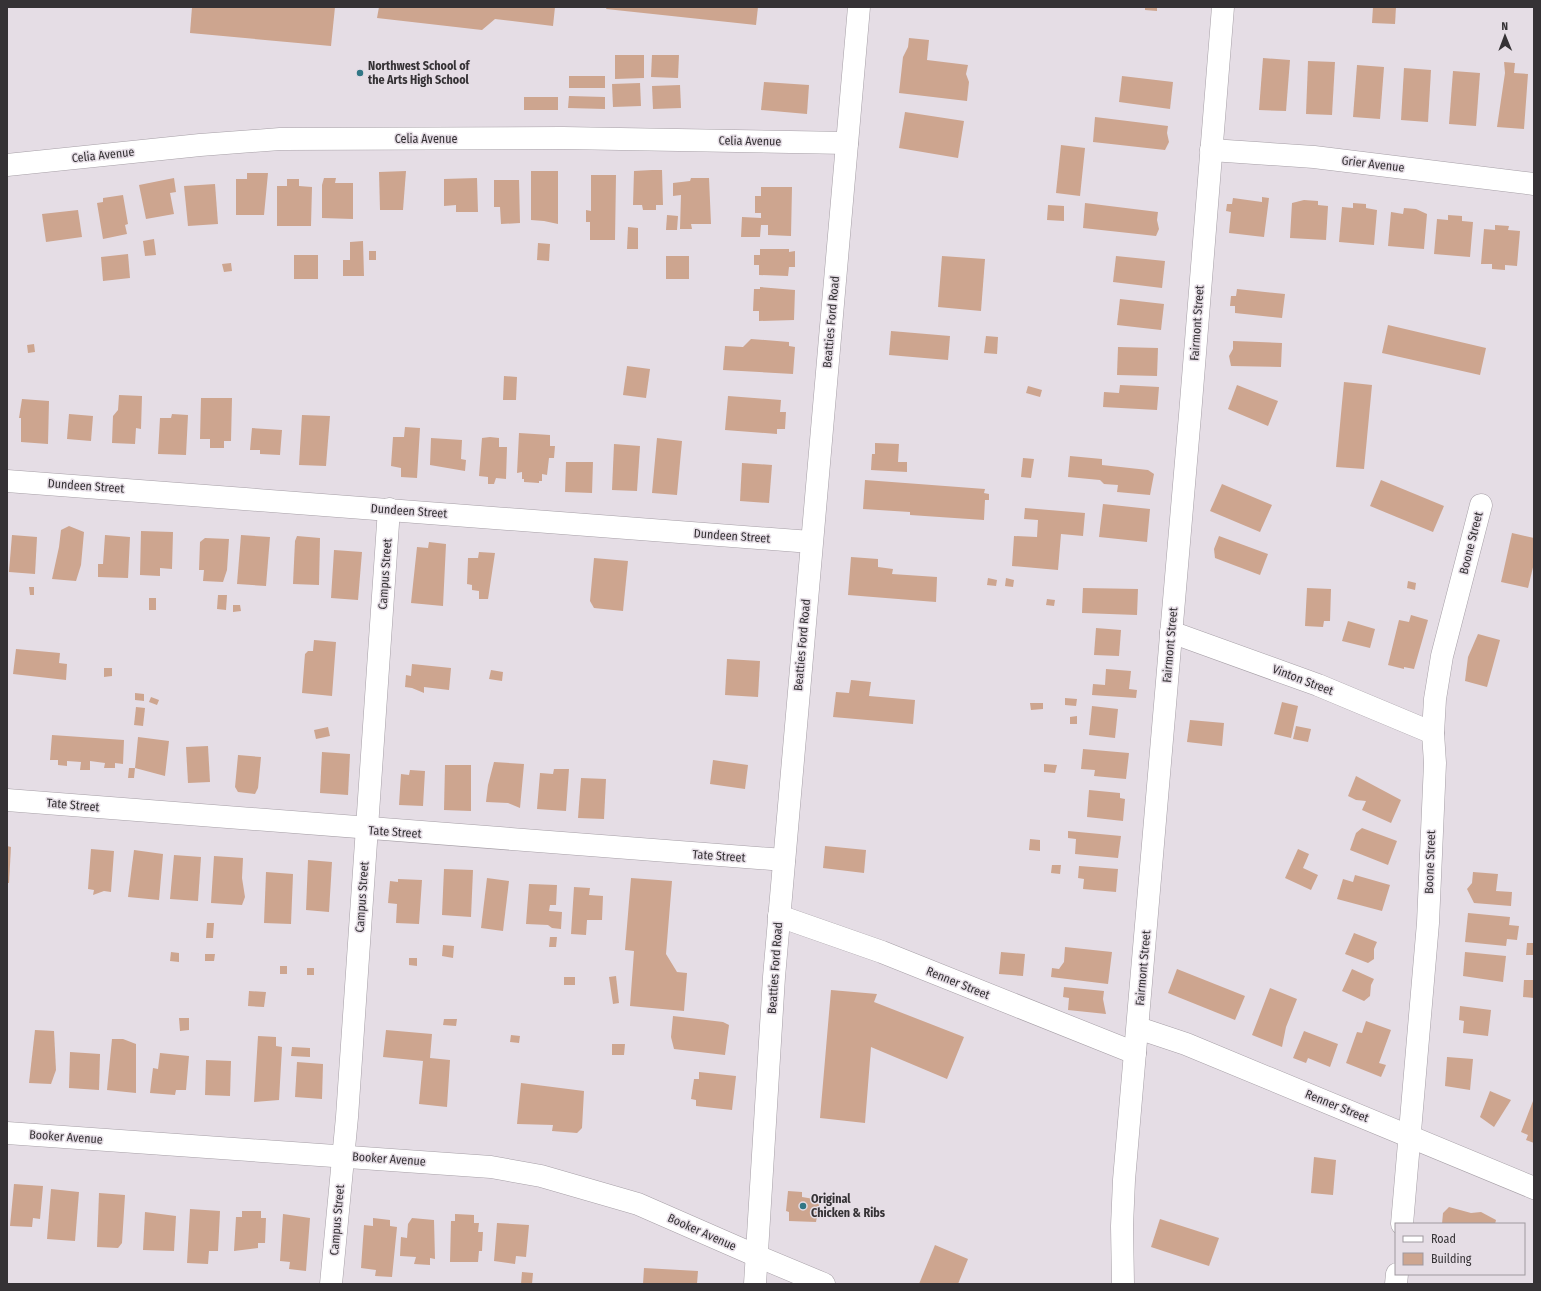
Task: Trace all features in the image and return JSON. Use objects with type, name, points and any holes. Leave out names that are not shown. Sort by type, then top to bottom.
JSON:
[{"type":"street","name":"Beatties Ford Road","points":[[755,1284],[779,916],[859,7]]},
{"type":"street","name":"Fairmont Street","points":[[1123,1284],[1122,1226],[1124,1180],[1190,415],[1223,7]]},
{"type":"street","name":"Celia Avenue","points":[[7,165],[193,146],[280,139],[563,138],[847,143]]},
{"type":"street","name":"Grier Avenue","points":[[1211,150],[1314,157],[1534,184]]},
{"type":"street","name":"Dundeen Street","points":[[7,481],[811,542]]},
{"type":"street","name":"Boone Street","points":[[1402,1223],[1428,923],[1435,699],[1442,656],[1481,505]]},
{"type":"street","name":"Campus Street","points":[[331,1284],[367,829],[390,509]]},
{"type":"street","name":"Vinton Street","points":[[1171,632],[1318,685],[1433,733]]},
{"type":"street","name":"Tate Street","points":[[7,800],[784,860]]},
{"type":"street","name":"Renner Street","points":[[779,916],[882,952],[1135,1053]]},
{"type":"street","name":"Renner Street","points":[[1138,1028],[1186,1044],[1534,1188]]},
{"type":"street","name":"Booker Avenue","points":[[7,1133],[491,1167],[541,1176],[638,1204],[824,1284]]},
{"type":"building","points":[[192,7],[335,7],[331,46],[190,33]]},
{"type":"building","points":[[379,7],[555,7],[553,26],[495,19],[482,30],[377,18]]},
{"type":"building","points":[[607,7],[758,7],[756,25],[606,9]]},
{"type":"building","points":[[1145,7],[1157,7],[1157,11],[1145,10]]},
{"type":"building","points":[[1373,7],[1396,7],[1395,24],[1372,23]]},
{"type":"building","points":[[909,38],[929,40],[927,60],[968,65],[966,74],[969,82],[967,101],[899,93],[903,57],[908,47]]},
{"type":"building","points":[[615,55],[644,55],[644,78],[615,79]]},
{"type":"building","points":[[652,55],[679,55],[678,78],[651,77]]},
{"type":"building","points":[[1263,58],[1290,60],[1286,111],[1259,110]]},
{"type":"building","points":[[1308,61],[1335,62],[1332,115],[1306,114]]},
{"type":"building","points":[[1504,62],[1515,63],[1514,73],[1528,74],[1524,129],[1497,127],[1505,73]]},
{"type":"building","points":[[1357,65],[1384,67],[1380,119],[1353,117]]},
{"type":"building","points":[[1404,68],[1431,70],[1428,122],[1401,120]]},
{"type":"building","points":[[1453,71],[1480,73],[1476,126],[1449,124]]},
{"type":"building","points":[[569,76],[605,76],[605,88],[569,88]]},
{"type":"building","points":[[1122,76],[1173,82],[1170,109],[1119,102]]},
{"type":"building","points":[[764,82],[809,85],[807,114],[761,110]]},
{"type":"building","points":[[640,83],[641,106],[613,107],[612,84]]},
{"type":"building","points":[[680,85],[681,108],[653,109],[652,86]]},
{"type":"building","points":[[569,96],[605,97],[605,109],[568,108]]},
{"type":"building","points":[[524,97],[558,97],[558,110],[524,110]]},
{"type":"building","points":[[905,112],[964,121],[958,158],[899,148]]},
{"type":"building","points":[[1095,117],[1168,126],[1167,133],[1169,142],[1165,150],[1093,142]]},
{"type":"building","points":[[1061,145],[1085,148],[1080,196],[1056,193]]},
{"type":"building","points":[[662,170],[663,205],[656,205],[656,210],[643,210],[642,205],[633,205],[634,171]]},
{"type":"building","points":[[406,171],[403,210],[380,210],[379,172]]},
{"type":"building","points":[[531,171],[558,171],[558,224],[531,220]]},
{"type":"building","points":[[247,173],[268,173],[264,215],[236,215],[236,179],[247,179]]},
{"type":"building","points":[[591,175],[616,175],[615,240],[590,240],[590,222],[586,222],[586,210],[591,211]]},
{"type":"building","points":[[174,178],[176,192],[170,193],[174,214],[146,219],[139,185]]},
{"type":"building","points":[[324,178],[336,178],[335,183],[353,183],[353,219],[322,218],[322,185]]},
{"type":"building","points":[[477,178],[478,212],[456,212],[456,205],[444,206],[444,179]]},
{"type":"building","points":[[691,178],[709,178],[711,224],[691,224],[692,229],[680,229],[681,195],[673,196],[673,183],[690,181]]},
{"type":"building","points":[[287,179],[299,179],[299,186],[312,187],[311,226],[277,226],[277,186],[287,186]]},
{"type":"building","points":[[494,180],[519,180],[520,223],[501,224],[500,207],[494,207]]},
{"type":"building","points":[[215,184],[218,224],[188,226],[184,186]]},
{"type":"building","points":[[761,187],[792,187],[791,236],[768,235],[768,225],[761,225],[760,237],[741,237],[742,217],[761,218],[761,213],[755,213],[755,196],[761,196]]},
{"type":"building","points":[[123,195],[128,224],[125,225],[127,234],[103,239],[97,203],[103,202],[103,198]]},
{"type":"building","points":[[1262,197],[1269,198],[1264,237],[1229,233],[1231,212],[1226,211],[1227,204],[1232,204],[1233,198],[1262,202]]},
{"type":"building","points":[[1304,200],[1318,201],[1318,205],[1328,206],[1326,240],[1290,238],[1292,203]]},
{"type":"building","points":[[1085,203],[1158,212],[1157,220],[1159,229],[1156,236],[1083,228]]},
{"type":"building","points":[[1353,203],[1366,204],[1366,208],[1377,210],[1374,245],[1339,242],[1342,207],[1353,208]]},
{"type":"building","points":[[1048,205],[1064,206],[1064,221],[1047,220]]},
{"type":"building","points":[[1404,208],[1416,209],[1427,214],[1424,249],[1388,246],[1391,212],[1403,214]]},
{"type":"building","points":[[78,210],[82,237],[46,242],[42,214]]},
{"type":"building","points":[[667,215],[678,216],[677,230],[666,230]]},
{"type":"building","points":[[1448,215],[1462,216],[1462,221],[1473,222],[1470,257],[1434,254],[1437,219],[1448,220]]},
{"type":"building","points":[[1495,225],[1509,226],[1508,230],[1520,231],[1517,266],[1505,265],[1505,270],[1492,269],[1492,264],[1481,264],[1484,229],[1495,230]]},
{"type":"building","points":[[628,227],[638,228],[638,249],[627,249]]},
{"type":"building","points":[[154,239],[156,255],[145,256],[143,241]]},
{"type":"building","points":[[363,241],[364,276],[343,276],[343,260],[350,260],[350,242]]},
{"type":"building","points":[[538,243],[550,244],[549,261],[537,260]]},
{"type":"building","points":[[760,249],[789,249],[789,252],[795,251],[795,267],[789,267],[788,276],[759,275],[759,265],[754,265],[754,255],[760,255]]},
{"type":"building","points":[[369,251],[376,251],[376,260],[369,260]]},
{"type":"building","points":[[128,254],[130,278],[103,281],[101,257]]},
{"type":"building","points":[[294,255],[318,255],[318,279],[294,279]]},
{"type":"building","points":[[666,256],[689,256],[689,279],[666,279]]},
{"type":"building","points":[[942,256],[985,259],[981,311],[938,307]]},
{"type":"building","points":[[1116,256],[1165,261],[1162,288],[1113,282]]},
{"type":"building","points":[[231,263],[232,271],[224,272],[222,264]]},
{"type":"building","points":[[760,287],[795,290],[794,320],[759,321],[759,311],[753,311],[754,289],[760,289]]},
{"type":"building","points":[[1237,289],[1285,294],[1282,318],[1235,313],[1235,306],[1230,306],[1231,296],[1236,296]]},
{"type":"building","points":[[1120,299],[1164,304],[1161,330],[1117,325]]},
{"type":"building","points":[[1388,325],[1486,348],[1480,375],[1382,353]]},
{"type":"building","points":[[891,331],[950,336],[948,360],[889,355]]},
{"type":"building","points":[[986,336],[998,337],[997,354],[984,353]]},
{"type":"building","points":[[751,339],[789,342],[789,346],[795,347],[793,374],[723,370],[725,346],[743,347]]},
{"type":"building","points":[[1233,341],[1282,343],[1281,367],[1231,366],[1229,356],[1233,349]]},
{"type":"building","points":[[34,344],[35,352],[28,353],[27,345]]},
{"type":"building","points":[[1118,347],[1158,348],[1157,376],[1117,375]]},
{"type":"building","points":[[627,366],[650,369],[646,398],[623,395]]},
{"type":"building","points":[[504,376],[517,377],[516,400],[503,400]]},
{"type":"building","points":[[1344,382],[1372,385],[1364,469],[1336,467]]},
{"type":"building","points":[[1120,385],[1159,387],[1157,410],[1103,407],[1104,392],[1119,393]]},
{"type":"building","points":[[1237,385],[1278,401],[1268,426],[1228,409]]},
{"type":"building","points":[[1028,386],[1042,390],[1040,397],[1026,393]]},
{"type":"building","points":[[119,395],[142,396],[141,429],[136,428],[135,444],[112,443],[113,416],[118,410]]},
{"type":"building","points":[[728,396],[781,400],[780,412],[786,412],[785,429],[777,429],[777,434],[725,430]]},
{"type":"building","points":[[201,398],[232,398],[231,441],[224,441],[224,448],[210,448],[210,439],[200,439]]},
{"type":"building","points":[[22,399],[49,401],[48,444],[21,442],[21,418],[19,418]]},
{"type":"building","points":[[69,414],[93,416],[91,441],[67,439]]},
{"type":"building","points":[[172,414],[188,415],[186,455],[158,454],[160,418],[171,418]]},
{"type":"building","points":[[302,415],[330,416],[326,466],[299,465]]},
{"type":"building","points":[[405,427],[420,428],[417,478],[401,477],[401,468],[391,466],[393,437],[404,437]]},
{"type":"building","points":[[252,428],[282,430],[280,455],[260,454],[260,450],[250,450]]},
{"type":"building","points":[[519,433],[550,435],[550,446],[555,446],[554,458],[549,458],[547,475],[542,474],[542,481],[539,481],[539,483],[524,482],[524,479],[522,479],[522,472],[517,473]]},
{"type":"building","points":[[431,438],[462,440],[461,459],[466,460],[465,471],[430,465]]},
{"type":"building","points":[[482,438],[499,438],[499,447],[507,447],[506,479],[496,478],[494,484],[488,484],[488,477],[479,476]]},
{"type":"building","points":[[657,438],[682,441],[677,495],[652,493]]},
{"type":"building","points":[[875,443],[899,444],[898,462],[907,462],[907,472],[871,470],[872,454],[875,454]]},
{"type":"building","points":[[614,444],[640,446],[637,491],[612,490]]},
{"type":"building","points":[[1070,456],[1102,459],[1102,465],[1148,470],[1154,474],[1150,495],[1117,492],[1118,485],[1104,484],[1100,480],[1068,477]]},
{"type":"building","points":[[1023,458],[1034,459],[1031,478],[1021,477]]},
{"type":"building","points":[[566,462],[593,462],[592,493],[565,492]]},
{"type":"building","points":[[742,463],[772,465],[769,503],[740,501]]},
{"type":"building","points":[[865,480],[985,489],[984,493],[989,494],[989,500],[985,500],[984,520],[910,515],[910,512],[863,509]]},
{"type":"building","points":[[1381,480],[1444,506],[1433,532],[1370,506]]},
{"type":"building","points":[[1222,484],[1272,505],[1260,532],[1210,511]]},
{"type":"building","points":[[1103,504],[1150,509],[1147,542],[1099,537]]},
{"type":"building","points":[[1025,508],[1085,513],[1083,536],[1061,534],[1058,570],[1012,566],[1014,536],[1037,537],[1038,520],[1024,519]]},
{"type":"building","points":[[69,526],[84,532],[81,565],[76,581],[52,579],[61,530]]},
{"type":"building","points":[[141,531],[173,532],[172,569],[160,568],[160,576],[140,575]]},
{"type":"building","points":[[1512,533],[1534,538],[1534,563],[1528,588],[1501,582]]},
{"type":"building","points":[[12,535],[37,537],[35,574],[9,572]]},
{"type":"building","points":[[105,535],[130,537],[128,578],[98,577],[98,564],[103,564]]},
{"type":"building","points":[[241,535],[270,537],[266,586],[237,584]]},
{"type":"building","points":[[297,536],[320,538],[319,585],[293,584],[295,541]]},
{"type":"building","points":[[1219,536],[1268,554],[1260,575],[1215,558],[1214,549]]},
{"type":"building","points":[[205,538],[229,539],[227,570],[223,582],[203,581],[204,570],[199,570],[200,542]]},
{"type":"building","points":[[429,542],[446,544],[443,606],[411,603],[417,547],[428,548]]},
{"type":"building","points":[[334,550],[362,552],[358,600],[331,598]]},
{"type":"building","points":[[479,552],[495,553],[488,599],[479,599],[479,591],[472,590],[472,585],[467,584],[468,558],[478,558]]},
{"type":"building","points":[[851,557],[878,559],[878,567],[893,569],[892,574],[937,577],[936,602],[848,595]]},
{"type":"building","points":[[594,558],[628,561],[623,611],[594,608],[590,601]]},
{"type":"building","points":[[988,578],[997,580],[996,586],[987,585]]},
{"type":"building","points":[[1006,578],[1014,580],[1013,587],[1005,586]]},
{"type":"building","points":[[1408,581],[1416,583],[1415,590],[1407,588]]},
{"type":"building","points":[[29,587],[34,587],[34,595],[30,595]]},
{"type":"building","points":[[1083,588],[1138,589],[1137,615],[1082,613]]},
{"type":"building","points":[[1307,588],[1331,589],[1330,621],[1324,621],[1323,627],[1305,626]]},
{"type":"building","points":[[218,595],[227,595],[226,610],[217,609]]},
{"type":"building","points":[[149,598],[156,598],[156,610],[149,610]]},
{"type":"building","points":[[1047,599],[1055,600],[1054,606],[1046,605]]},
{"type":"building","points":[[233,605],[240,605],[241,611],[233,612]]},
{"type":"building","points":[[1411,615],[1428,620],[1414,669],[1404,667],[1404,669],[1388,665],[1399,620],[1409,622]]},
{"type":"building","points":[[1348,621],[1375,629],[1370,648],[1342,641]]},
{"type":"building","points":[[1096,628],[1121,630],[1119,656],[1094,655]]},
{"type":"building","points":[[1478,634],[1500,640],[1487,687],[1465,681],[1468,657]]},
{"type":"building","points":[[314,640],[336,642],[332,696],[302,693],[305,654],[308,651],[313,651]]},
{"type":"building","points":[[16,649],[60,653],[59,663],[67,664],[66,680],[13,674]]},
{"type":"building","points":[[727,659],[760,661],[758,697],[725,695]]},
{"type":"building","points":[[412,664],[451,668],[449,690],[424,687],[424,693],[405,687],[406,675],[411,676]]},
{"type":"building","points":[[104,668],[112,668],[112,676],[104,677]]},
{"type":"building","points":[[1106,669],[1131,671],[1129,689],[1137,690],[1136,698],[1092,695],[1093,684],[1105,685]]},
{"type":"building","points":[[491,670],[503,672],[502,681],[489,679]]},
{"type":"building","points":[[851,680],[871,682],[869,696],[915,700],[913,724],[833,717],[836,692],[849,693]]},
{"type":"building","points":[[135,693],[144,694],[144,701],[135,700]]},
{"type":"building","points":[[151,697],[159,700],[157,705],[149,702]]},
{"type":"building","points":[[1065,698],[1077,699],[1076,706],[1065,705]]},
{"type":"building","points":[[1282,702],[1298,706],[1291,738],[1274,734]]},
{"type":"building","points":[[1030,703],[1043,703],[1043,709],[1031,710]]},
{"type":"building","points":[[1092,706],[1118,709],[1115,738],[1089,735]]},
{"type":"building","points":[[136,707],[145,708],[143,726],[134,725]]},
{"type":"building","points":[[1077,716],[1077,724],[1070,724],[1070,717]]},
{"type":"building","points":[[1190,720],[1224,723],[1222,746],[1187,742]]},
{"type":"building","points":[[1296,726],[1311,729],[1308,742],[1293,739]]},
{"type":"building","points":[[328,727],[330,736],[316,739],[314,730]]},
{"type":"building","points":[[52,735],[124,740],[123,764],[115,763],[115,768],[104,768],[105,763],[90,761],[90,770],[80,770],[81,762],[67,761],[67,766],[58,765],[58,760],[50,760]]},
{"type":"building","points":[[138,737],[169,741],[165,776],[135,768]]},
{"type":"building","points":[[208,746],[210,782],[188,783],[186,747]]},
{"type":"building","points":[[1083,749],[1129,753],[1126,779],[1094,776],[1095,770],[1081,769]]},
{"type":"building","points":[[322,752],[350,754],[348,795],[320,793]]},
{"type":"building","points":[[238,755],[261,757],[258,788],[255,794],[238,792],[235,787]]},
{"type":"building","points":[[713,760],[748,765],[745,789],[710,784]]},
{"type":"building","points":[[494,762],[524,764],[520,808],[508,803],[486,802],[488,785]]},
{"type":"building","points":[[1044,764],[1057,765],[1055,773],[1044,772]]},
{"type":"building","points":[[445,765],[471,765],[471,811],[444,810]]},
{"type":"building","points":[[129,768],[135,768],[134,778],[128,778]]},
{"type":"building","points":[[554,769],[569,769],[566,811],[537,809],[540,773],[553,774]]},
{"type":"building","points":[[410,770],[425,771],[423,806],[399,805],[401,774],[409,775]]},
{"type":"building","points":[[1356,776],[1401,800],[1391,823],[1362,810],[1366,801],[1356,800],[1348,796]]},
{"type":"building","points":[[581,778],[606,779],[604,819],[578,818]]},
{"type":"building","points":[[1089,790],[1120,793],[1120,798],[1125,799],[1123,821],[1087,817]]},
{"type":"building","points":[[1362,828],[1397,841],[1388,865],[1350,850],[1356,833]]},
{"type":"building","points":[[1068,831],[1121,836],[1118,858],[1075,854],[1076,839],[1068,838]]},
{"type":"building","points":[[1030,839],[1040,840],[1040,851],[1029,850]]},
{"type":"building","points":[[7,846],[11,847],[9,883],[7,883]]},
{"type":"building","points":[[825,846],[866,850],[864,873],[823,868]]},
{"type":"building","points":[[91,849],[114,851],[111,892],[104,891],[93,895],[94,890],[88,889]]},
{"type":"building","points":[[1298,849],[1309,854],[1303,868],[1318,875],[1311,890],[1285,878]]},
{"type":"building","points":[[134,850],[163,854],[159,900],[128,897]]},
{"type":"building","points":[[174,855],[201,857],[198,901],[170,899]]},
{"type":"building","points":[[214,856],[243,858],[242,878],[245,897],[242,905],[211,903]]},
{"type":"building","points":[[308,860],[332,862],[329,912],[306,910]]},
{"type":"building","points":[[1052,865],[1061,865],[1060,874],[1051,873]]},
{"type":"building","points":[[1079,866],[1118,869],[1116,892],[1083,889],[1084,879],[1078,878]]},
{"type":"building","points":[[444,869],[473,870],[471,917],[442,915]]},
{"type":"building","points":[[266,872],[293,874],[291,924],[264,923]]},
{"type":"building","points":[[1473,872],[1498,874],[1496,891],[1512,892],[1511,906],[1474,903],[1467,889],[1472,883]]},
{"type":"building","points":[[1355,875],[1390,885],[1382,911],[1337,899],[1343,879],[1353,882]]},
{"type":"building","points":[[487,878],[509,881],[503,931],[481,928]]},
{"type":"building","points":[[631,878],[672,881],[666,954],[677,972],[687,973],[684,1011],[630,1006],[634,951],[625,950]]},
{"type":"building","points":[[398,879],[422,880],[419,924],[396,923],[397,904],[388,903],[390,881],[398,882]]},
{"type":"building","points":[[529,884],[557,885],[556,905],[550,905],[549,911],[562,912],[561,929],[552,928],[548,925],[526,924]]},
{"type":"building","points":[[574,887],[590,888],[589,895],[603,896],[602,920],[587,920],[586,935],[571,934]]},
{"type":"building","points":[[1468,913],[1510,917],[1509,925],[1519,926],[1517,940],[1507,939],[1506,946],[1465,942]]},
{"type":"building","points":[[207,923],[214,923],[213,938],[206,938]]},
{"type":"building","points":[[1354,933],[1377,942],[1374,949],[1374,959],[1368,963],[1345,954]]},
{"type":"building","points":[[550,937],[557,937],[556,947],[549,947]]},
{"type":"building","points":[[1527,943],[1534,943],[1534,955],[1526,955]]},
{"type":"building","points":[[443,945],[454,946],[453,958],[442,956]]},
{"type":"building","points":[[1065,947],[1112,952],[1108,984],[1051,977],[1052,968],[1059,969],[1064,962]]},
{"type":"building","points":[[171,952],[179,953],[179,962],[170,961]]},
{"type":"building","points":[[1001,952],[1025,954],[1023,976],[999,974]]},
{"type":"building","points":[[1465,952],[1506,956],[1503,982],[1463,976]]},
{"type":"building","points":[[205,954],[215,954],[214,961],[205,961]]},
{"type":"building","points":[[409,958],[417,958],[417,966],[409,965]]},
{"type":"building","points":[[280,966],[287,966],[287,974],[280,974]]},
{"type":"building","points":[[307,968],[314,968],[314,975],[307,975]]},
{"type":"building","points":[[1177,969],[1245,996],[1235,1020],[1168,993]]},
{"type":"building","points":[[1352,969],[1374,979],[1371,985],[1370,996],[1364,1001],[1342,991]]},
{"type":"building","points":[[616,976],[619,1003],[613,1004],[609,977]]},
{"type":"building","points":[[564,977],[575,977],[575,985],[564,985]]},
{"type":"building","points":[[1524,980],[1534,980],[1534,998],[1523,997]]},
{"type":"building","points":[[1064,987],[1104,991],[1103,999],[1106,1014],[1068,1010],[1069,998],[1063,997]]},
{"type":"building","points":[[1270,988],[1297,999],[1286,1027],[1282,1047],[1252,1035]]},
{"type":"building","points":[[831,990],[877,994],[874,1002],[964,1037],[947,1079],[871,1047],[865,1123],[820,1118]]},
{"type":"building","points":[[249,991],[266,992],[264,1007],[248,1006]]},
{"type":"building","points":[[1460,1006],[1491,1010],[1488,1036],[1463,1033],[1464,1021],[1459,1020]]},
{"type":"building","points":[[673,1016],[723,1022],[729,1025],[725,1055],[674,1049],[671,1037]]},
{"type":"building","points":[[179,1018],[189,1018],[189,1030],[180,1031]]},
{"type":"building","points":[[444,1019],[457,1019],[456,1026],[443,1025]]},
{"type":"building","points":[[1366,1021],[1391,1030],[1379,1063],[1386,1065],[1381,1077],[1346,1063],[1357,1032],[1362,1033]]},
{"type":"building","points":[[35,1030],[54,1031],[56,1070],[51,1084],[29,1083]]},
{"type":"building","points":[[386,1030],[432,1034],[430,1058],[450,1060],[447,1107],[419,1104],[423,1061],[383,1057]]},
{"type":"building","points":[[1304,1031],[1338,1044],[1330,1067],[1308,1058],[1306,1063],[1293,1058]]},
{"type":"building","points":[[511,1035],[520,1036],[519,1043],[510,1042]]},
{"type":"building","points":[[258,1036],[276,1037],[276,1046],[282,1047],[279,1100],[254,1102]]},
{"type":"building","points":[[112,1039],[123,1039],[136,1044],[136,1093],[107,1090]]},
{"type":"building","points":[[612,1044],[625,1044],[624,1055],[612,1055]]},
{"type":"building","points":[[292,1047],[310,1048],[310,1057],[291,1056]]},
{"type":"building","points":[[70,1052],[100,1054],[99,1090],[69,1088]]},
{"type":"building","points":[[160,1053],[189,1056],[186,1090],[176,1090],[175,1095],[150,1093],[153,1068],[158,1069]]},
{"type":"building","points":[[1447,1057],[1473,1059],[1470,1090],[1445,1086]]},
{"type":"building","points":[[206,1060],[231,1061],[230,1096],[205,1095]]},
{"type":"building","points":[[297,1062],[323,1064],[322,1099],[295,1097]]},
{"type":"building","points":[[699,1072],[736,1076],[732,1110],[696,1106],[696,1100],[691,1099],[694,1079],[699,1079]]},
{"type":"building","points":[[521,1083],[584,1091],[582,1128],[577,1133],[552,1131],[553,1125],[517,1124]]},
{"type":"building","points":[[1490,1091],[1511,1100],[1494,1127],[1480,1117]]},
{"type":"building","points":[[1533,1101],[1534,1143],[1526,1140],[1528,1135],[1521,1132]]},
{"type":"building","points":[[1314,1157],[1336,1160],[1333,1195],[1311,1193]]},
{"type":"building","points":[[14,1184],[43,1186],[40,1219],[33,1218],[32,1227],[10,1226]]},
{"type":"building","points":[[51,1189],[79,1192],[75,1241],[47,1239]]},
{"type":"building","name":"Original Chicken & Ribs","points":[[788,1191],[802,1192],[802,1197],[820,1200],[816,1222],[789,1221],[789,1212],[786,1211]]},
{"type":"building","points":[[99,1193],[125,1195],[122,1243],[118,1248],[97,1247]]},
{"type":"building","points":[[1449,1207],[1471,1213],[1481,1212],[1496,1220],[1495,1223],[1442,1223],[1443,1213]]},
{"type":"building","points":[[190,1209],[220,1211],[218,1251],[209,1251],[208,1264],[187,1263]]},
{"type":"building","points":[[242,1211],[261,1211],[261,1218],[266,1218],[265,1243],[258,1243],[258,1248],[234,1251],[236,1217],[242,1217]]},
{"type":"building","points":[[145,1212],[176,1216],[174,1251],[143,1250]]},
{"type":"building","points":[[283,1214],[310,1218],[306,1271],[289,1269],[290,1262],[280,1261]]},
{"type":"building","points":[[455,1214],[474,1215],[474,1223],[479,1223],[478,1232],[483,1232],[482,1251],[479,1251],[478,1262],[450,1262],[451,1221],[455,1221]]},
{"type":"building","points":[[373,1218],[390,1220],[390,1226],[397,1227],[392,1277],[375,1276],[376,1270],[361,1268],[364,1225],[373,1226]]},
{"type":"building","points":[[412,1218],[434,1220],[435,1259],[430,1258],[430,1265],[414,1264],[416,1257],[400,1256],[401,1237],[407,1238],[408,1224]]},
{"type":"building","points":[[1160,1219],[1219,1238],[1209,1266],[1151,1247]]},
{"type":"building","points":[[497,1223],[529,1225],[526,1257],[516,1256],[515,1264],[494,1261]]},
{"type":"building","points":[[935,1245],[968,1259],[958,1284],[919,1284]]},
{"type":"building","points":[[644,1268],[698,1271],[697,1284],[643,1284]]},
{"type":"building","points":[[522,1272],[533,1273],[532,1284],[521,1284]]},
{"type":"place","name":"Northwest School of the Arts High School","points":[[360,73]]},
{"type":"place","name":"Original Chicken & Ribs","points":[[803,1206]]}]
